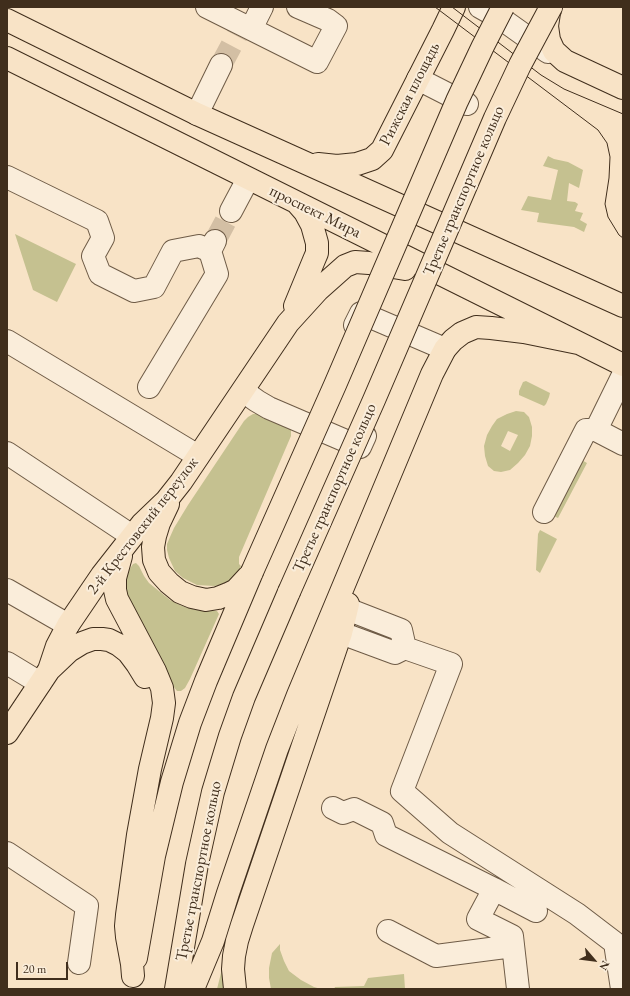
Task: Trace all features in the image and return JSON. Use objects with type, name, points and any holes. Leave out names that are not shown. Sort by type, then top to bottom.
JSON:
[{"type":"main road","name":"Рижская площадь","points":[[304,162],[347,165],[364,162],[377,155],[386,144],[450,18],[454,7]]},
{"type":"main road","points":[[132,982],[154,856],[172,782],[190,723],[252,572],[335,385],[457,101],[503,7]]},
{"type":"main road","points":[[551,7],[547,26],[549,40],[554,51],[565,61],[623,88]]},
{"type":"main road","name":"Третье транспортное кольцо","points":[[176,989],[197,864],[213,792],[230,736],[244,697],[495,118],[520,65],[551,7]]},
{"type":"main road","points":[[7,20],[197,114],[623,306]]},
{"type":"main road","name":"проспект Мира","points":[[7,58],[623,365]]},
{"type":"main road","name":"2-й Крестовский переулок","points":[[288,323],[308,277],[316,253],[317,243],[312,225],[305,212],[297,203]]},
{"type":"main road","name":"2-й Крестовский переулок","points":[[7,733],[45,677],[57,646],[68,625],[102,575],[146,519],[166,501],[181,482],[288,323],[318,290],[345,266],[355,262],[444,276]]},
{"type":"main road","points":[[193,989],[213,942],[277,749],[301,688],[432,374],[445,349],[462,333],[476,327],[524,332],[578,343]]},
{"type":"main road","points":[[181,482],[161,517],[153,547],[154,560],[168,583],[180,592],[192,597],[206,600],[218,598],[236,590],[252,572]]},
{"type":"main road","points":[[235,989],[234,956],[237,941],[341,633],[363,539]]},
{"type":"main road","points":[[129,540],[119,562],[115,578],[115,590],[117,599],[155,671],[162,688],[164,703],[138,835],[126,926],[132,964],[132,982]]},
{"type":"main road","points":[[45,677],[69,651],[82,643],[93,639],[110,640],[128,652],[145,678],[153,705],[150,769]]},
{"type":"street","points":[[207,7],[243,30],[317,62],[336,26],[328,20],[298,7]]},
{"type":"street","points":[[243,30],[262,7]]},
{"type":"street","points":[[480,7],[503,20],[539,46],[565,61]]},
{"type":"street","points":[[197,114],[222,65]]},
{"type":"street","points":[[418,79],[467,104]]},
{"type":"street","points":[[7,177],[97,221],[103,238],[93,256],[100,274],[134,291],[154,287],[173,251],[199,246],[213,246],[217,274],[149,387]]},
{"type":"street","points":[[231,211],[248,179]]},
{"type":"street","points":[[311,426],[361,313],[445,349]]},
{"type":"street","points":[[243,391],[263,405],[360,447],[409,334]]},
{"type":"street","points":[[7,341],[198,456]]},
{"type":"street","points":[[596,430],[623,375]]},
{"type":"street","points":[[544,512],[586,430],[596,430],[623,444]]},
{"type":"street","points":[[7,453],[129,540]]},
{"type":"street","points":[[7,590],[68,625]]},
{"type":"street","points":[[347,609],[401,630],[406,648]]},
{"type":"street","points":[[341,633],[396,653],[406,648],[451,664],[402,791],[450,833],[619,942],[622,989]]},
{"type":"street","points":[[7,663],[45,677]]},
{"type":"street","points":[[333,808],[343,813],[354,809],[382,823],[386,835],[536,911]]},
{"type":"street","points":[[7,853],[87,906],[79,963]]},
{"type":"street","points":[[494,889],[478,919],[512,936],[518,989]]},
{"type":"street","points":[[388,931],[436,956],[513,946]]},
{"type":"shaded area","points":[[548,156],[568,162],[583,170],[579,188],[569,183],[567,201],[578,204],[575,211],[583,213],[580,220],[587,224],[584,232],[574,227],[537,222],[539,213],[521,210],[528,196],[551,200],[558,170],[543,166]]},
{"type":"shaded area","points":[[15,234],[76,264],[57,302],[33,290]]},
{"type":"shaded area","points":[[526,381],[550,393],[544,406],[519,395],[523,382]]},
{"type":"shaded area","points":[[516,411],[524,412],[529,417],[532,427],[530,446],[525,455],[510,470],[501,472],[494,471],[488,466],[484,446],[487,435],[497,419]],"holes":[[[508,431],[518,435],[510,451],[501,446]]]},
{"type":"shaded area","points":[[253,414],[259,414],[289,427],[291,430],[291,436],[239,557],[239,564],[241,566],[239,571],[230,581],[222,585],[197,585],[183,578],[175,571],[169,558],[167,544],[174,528],[188,505],[244,421]]},
{"type":"shaded area","points":[[578,458],[587,463],[558,518],[549,514]]},
{"type":"shaded area","points":[[540,530],[557,539],[540,573],[536,570],[538,534]]},
{"type":"shaded area","points":[[136,563],[149,583],[170,600],[188,608],[217,611],[219,614],[190,679],[185,688],[181,691],[177,691],[173,686],[131,611],[122,583],[124,577],[133,564]]},
{"type":"shaded area","points":[[280,944],[280,950],[289,971],[301,980],[321,989],[271,989],[269,968],[272,953]]},
{"type":"shaded area","points":[[222,969],[229,989],[217,989]]},
{"type":"shaded area","points":[[404,974],[405,989],[334,989],[335,987],[364,986],[368,978]]},
{"type":"tunnel","points":[[221,65],[237,35]]},
{"type":"tunnel","points":[[215,241],[231,211]]},
{"type":"tram line","points":[[435,7],[598,130],[607,143],[610,157],[609,178],[605,204],[608,217],[619,235],[623,238]]},
{"type":"tram line","points":[[452,7],[541,75],[564,89],[623,114]]}]
